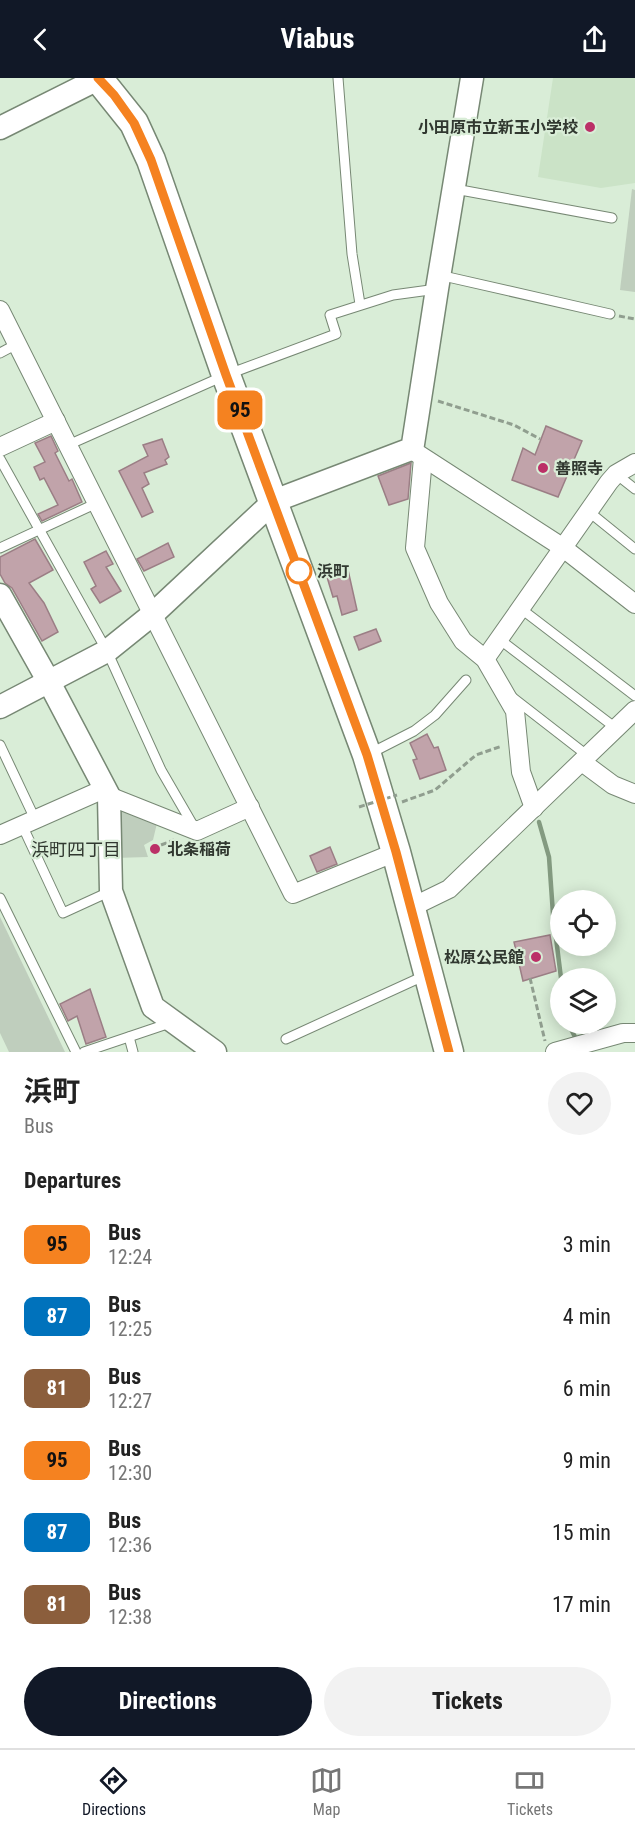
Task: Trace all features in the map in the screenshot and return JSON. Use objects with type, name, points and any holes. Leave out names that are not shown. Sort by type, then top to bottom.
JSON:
[{"type":"highway","points":[[99,78],[134,123],[151,160],[226,375],[367,755],[396,852],[449,1052]]},
{"type":"street","points":[[0,128],[99,78]]},
{"type":"street","points":[[472,78],[413,444],[417,453],[415,548],[445,613],[463,641],[485,659],[515,711],[521,772],[534,808]]},
{"type":"street","points":[[0,310],[293,894],[396,852]]},
{"type":"street","points":[[0,447],[56,421]]},
{"type":"street","points":[[0,707],[107,651],[153,614],[274,501],[417,453]]},
{"type":"street","points":[[417,453],[562,547],[635,604]]},
{"type":"street","points":[[485,659],[587,510],[616,474],[635,463]]},
{"type":"street","points":[[2,603],[49,682],[107,793],[111,891],[153,1007],[215,1052]]},
{"type":"street","points":[[410,908],[449,889],[635,710]]},
{"type":"street","points":[[585,759],[613,785],[635,794]]},
{"type":"street","points":[[0,835],[28,822],[107,793],[197,831],[250,807]]},
{"type":"street","points":[[553,1048],[623,1033],[635,1033]]},
{"type":"lane","points":[[338,78],[352,254],[360,304]]},
{"type":"lane","points":[[454,189],[612,218]]},
{"type":"lane","points":[[68,445],[226,375],[336,334],[330,315],[438,282],[610,314]]},
{"type":"lane","points":[[0,352],[17,344]]},
{"type":"lane","points":[[0,459],[107,651],[160,770],[197,831]]},
{"type":"lane","points":[[616,474],[635,489]]},
{"type":"lane","points":[[0,548],[97,503]]},
{"type":"lane","points":[[587,510],[635,549]]},
{"type":"lane","points":[[520,608],[635,696]]},
{"type":"lane","points":[[499,639],[617,729]]},
{"type":"lane","points":[[367,755],[414,731],[435,715],[466,680]]},
{"type":"lane","points":[[502,689],[585,759]]},
{"type":"lane","points":[[0,745],[63,913],[111,891]]},
{"type":"lane","points":[[0,898],[76,1052]]},
{"type":"lane","points":[[286,1039],[428,974]]},
{"type":"lane","points":[[84,1052],[172,1022]]},
{"type":"lane","points":[[129,1037],[133,1052]]},
{"type":"path","points":[[420,395],[514,425],[540,440]]},
{"type":"path","points":[[380,804],[435,790],[476,755],[518,740]]},
{"type":"path","points":[[530,978],[553,1048]]},
{"type":"shaded area","name":"小田原市立新玉小学校","points":[[553,78],[635,78],[635,183],[601,188],[538,177]]},
{"type":"shaded area","points":[[632,189],[635,190],[635,292],[620,290]]},
{"type":"shaded area","points":[[113,801],[158,819],[153,840],[144,845],[148,857],[114,858]]},
{"type":"shaded area","points":[[0,917],[65,1052],[9,1052],[0,1033]]},
{"type":"building","name":"善照寺","points":[[546,426],[582,441],[558,497],[512,480],[523,448],[535,455]]},
{"type":"building","points":[[51,436],[58,451],[55,453],[69,481],[72,479],[82,502],[42,521],[38,514],[58,505],[44,478],[40,480],[34,467],[45,462],[35,443]]},
{"type":"building","points":[[162,439],[169,457],[165,460],[167,464],[144,473],[149,484],[142,488],[153,512],[142,517],[119,471],[148,456],[143,445]]},
{"type":"building","points":[[411,463],[408,499],[389,505],[378,476]]},
{"type":"building","points":[[35,539],[53,570],[29,583],[44,603],[58,632],[42,641],[12,588],[5,583],[0,574],[0,557]]},
{"type":"building","points":[[168,543],[174,557],[144,571],[137,559]]},
{"type":"building","points":[[106,551],[113,564],[106,567],[121,591],[100,603],[91,589],[96,586],[84,562]]},
{"type":"building","points":[[348,570],[357,610],[342,615],[337,596],[333,597],[327,577]]},
{"type":"building","points":[[376,629],[381,641],[359,650],[354,637]]},
{"type":"building","points":[[427,734],[434,748],[438,747],[446,770],[420,779],[413,760],[417,759],[410,743]]},
{"type":"building","points":[[330,847],[337,864],[317,872],[310,856]]},
{"type":"building","name":"松原公民館","points":[[550,935],[550,956],[554,956],[556,968],[550,968],[550,973],[523,981],[514,942]]},
{"type":"building","points":[[90,989],[106,1037],[86,1044],[77,1016],[68,1021],[60,1004]]},
{"type":"waterway","points":[[539,822],[549,857],[560,968]]},
{"type":"waterway","points":[[574,1034],[577,1041]]},
{"type":"bus line","name":"95","points":[[98,78],[114,95],[134,123],[151,160],[226,375],[367,755],[396,852],[449,1052]]},
{"type":"place","name":"小田原市立新玉小学校","points":[[590,127]]},
{"type":"place","name":"善照寺","points":[[543,468]]},
{"type":"place","name":"浜町","points":[[299,571]]},
{"type":"place","name":"北条稲荷","points":[[155,849]]},
{"type":"place","name":"松原公民館","points":[[536,957]]},
{"type":"district","name":"浜町四丁目","points":[[76,849]]}]
